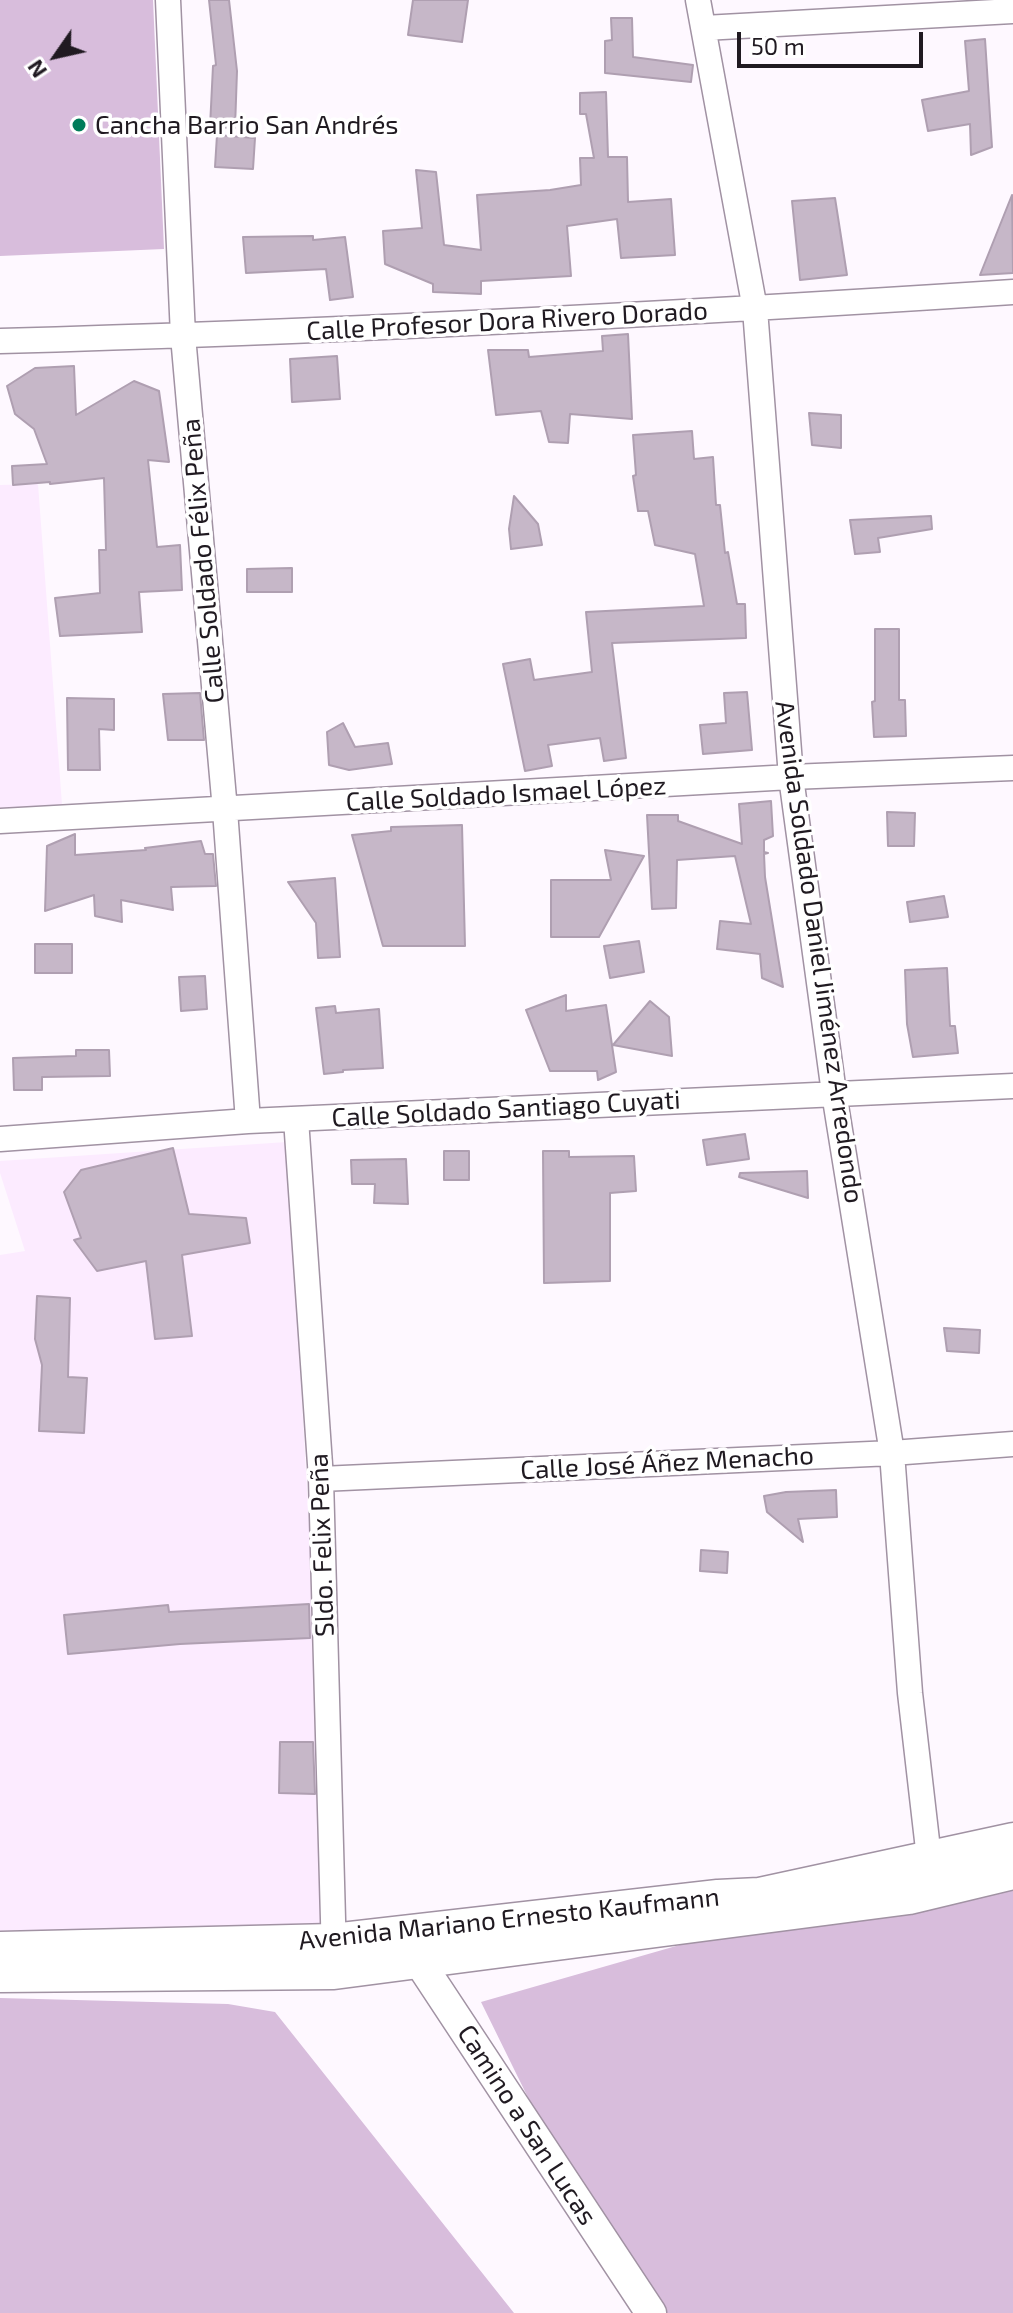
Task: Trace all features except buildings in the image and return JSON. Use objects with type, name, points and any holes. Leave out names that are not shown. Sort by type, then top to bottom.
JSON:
[{"type":"main road","name":"Avenida Mariano Ernesto Kaufmann","points":[[419,1947],[718,1897],[759,1895],[1013,1840]]},
{"type":"main road","name":"Avenida Mariano Ernesto Kaufmann","points":[[0,1975],[334,1957],[909,1897],[1013,1872]]},
{"type":"main road","name":"Avenida Mariano Ernesto Kaufmann","points":[[0,1949],[334,1957]]},
{"type":"street","name":"Calle Soldado Félix Peña","points":[[168,0],[183,336],[225,810],[248,1121]]},
{"type":"street","name":"Avenida Soldado Daniel Jiménez Arredondo","points":[[698,0],[755,309],[791,777],[834,1093],[892,1453],[910,1693],[929,1858]]},
{"type":"street","points":[[704,28],[1013,11]]},
{"type":"street","name":"Calle Profesor Dora Rivero Dorado","points":[[0,341],[183,336],[755,309],[1013,292]]},
{"type":"street","name":"Calle Soldado Ismael López","points":[[0,821],[791,777],[1013,768]]},
{"type":"street","name":"Calle Soldado Santiago Cuyati","points":[[0,1139],[248,1121],[1013,1086]]},
{"type":"street","name":"Sldo. Felix Peña","points":[[296,1119],[321,1479],[334,1957]]},
{"type":"street","name":"Calle José Áñez Menacho","points":[[321,1479],[892,1453],[1013,1444]]},
{"type":"street","name":"Camino a San Lucas","points":[[419,1947],[651,2313]]},
{"type":"shaded area","name":"Cancha Barrio San Andrés","points":[[0,0],[153,0],[164,249],[0,256]]},
{"type":"shaded area","points":[[38,484],[63,818],[0,821],[0,485]]},
{"type":"shaded area","points":[[287,1142],[333,1941],[0,1955],[0,1255],[25,1251],[0,1173],[0,1161]]},
{"type":"shaded area","points":[[1013,1866],[1013,2313],[634,2313],[481,2002],[927,1874]]},
{"type":"shaded area","points":[[0,1998],[228,2004],[275,2012],[514,2313],[0,2313]]},
{"type":"place","name":"Cancha Barrio San Andrés","points":[[79,125]]}]
